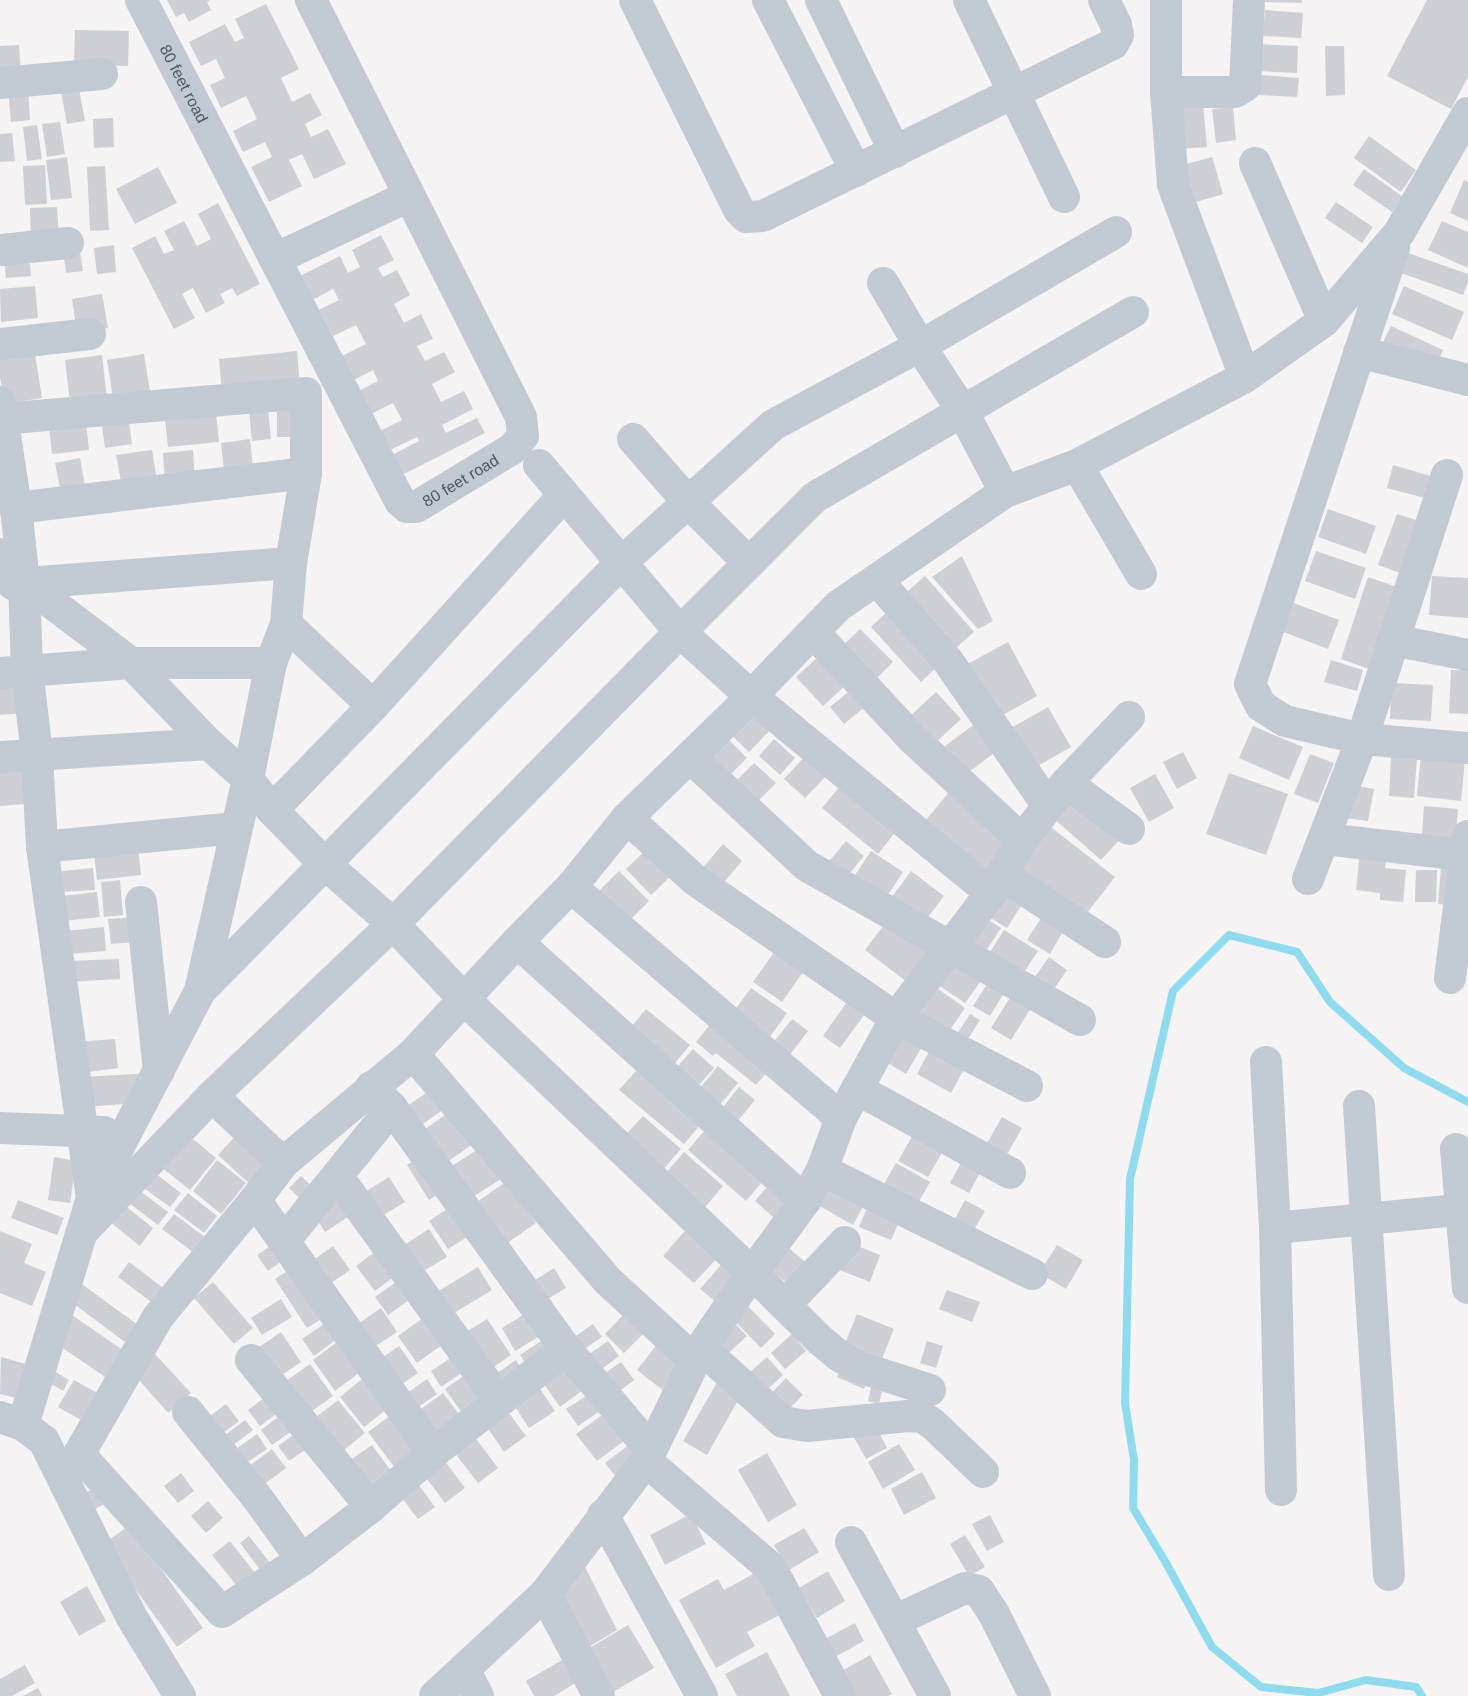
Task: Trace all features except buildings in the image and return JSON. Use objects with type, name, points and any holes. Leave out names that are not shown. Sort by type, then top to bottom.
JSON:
[{"type":"street","name":"80 feet road","points":[[141,0],[400,501],[407,507],[416,507],[512,449],[523,436],[521,417],[311,0]]},
{"type":"street","points":[[635,0],[740,210],[746,217],[763,216],[1113,44],[1118,35],[1116,25],[1104,0]]},
{"type":"street","points":[[768,0],[856,171]]},
{"type":"street","points":[[821,0],[895,152]]},
{"type":"street","points":[[969,0],[1065,197]]},
{"type":"street","points":[[1166,0],[1166,92],[1173,185],[1245,377]]},
{"type":"street","points":[[1166,92],[1235,92],[1245,86],[1249,0]]},
{"type":"street","points":[[0,83],[102,74]]},
{"type":"street","points":[[284,1241],[337,1176],[382,1097],[413,1054],[517,942],[572,887],[627,818],[814,633],[838,606],[1005,492],[1077,465],[1245,377],[1324,321],[1398,233],[1468,113]]},
{"type":"street","points":[[1255,163],[1324,321]]},
{"type":"street","points":[[275,259],[409,196]]},
{"type":"street","points":[[200,991],[621,562],[772,425],[920,346],[1116,232]]},
{"type":"street","points":[[1398,233],[1250,684],[1262,706],[1285,722],[1362,739],[1468,748]]},
{"type":"street","points":[[0,250],[68,243]]},
{"type":"street","points":[[883,283],[963,412],[1005,492]]},
{"type":"street","points":[[82,1232],[212,1096],[393,924],[815,497],[1133,312]]},
{"type":"street","points":[[0,345],[90,334]]},
{"type":"street","points":[[1359,352],[1468,380]]},
{"type":"street","points":[[92,1198],[42,847],[37,754],[14,671],[12,584],[16,508],[1,413],[306,393],[306,473],[291,563],[286,624],[271,663],[248,779],[200,991],[92,1198],[82,1232],[12,1421],[44,1441],[222,1612],[302,1560],[371,1508],[433,1453],[566,1349]]},
{"type":"street","points":[[633,439],[688,502],[749,563]]},
{"type":"street","points":[[538,465],[680,632],[750,696],[996,884],[1105,942]]},
{"type":"street","points":[[1077,465],[1141,574]]},
{"type":"street","points":[[16,508],[306,473]]},
{"type":"street","points":[[1308,879],[1362,739],[1447,475]]},
{"type":"street","points":[[272,810],[373,705],[564,495]]},
{"type":"street","points":[[0,554],[12,584],[131,663],[209,744],[248,779],[272,810],[324,863],[393,924],[464,999],[838,1354],[860,1367],[930,1390]]},
{"type":"street","points":[[12,584],[291,563]]},
{"type":"street","points":[[877,579],[948,661],[1057,794],[1129,829]]},
{"type":"street","points":[[286,624],[373,705]]},
{"type":"street","points":[[814,633],[913,739],[1022,840]]},
{"type":"street","points":[[1393,640],[1468,655]]},
{"type":"street","points":[[14,671],[131,663],[271,663]]},
{"type":"street","points":[[435,1696],[545,1594],[649,1455],[698,1355],[752,1273],[805,1201],[822,1170],[841,1118],[896,1018],[996,884],[1022,840],[1057,794],[1129,717]]},
{"type":"street","points":[[0,757],[209,744]]},
{"type":"street","points":[[690,757],[807,866],[1080,1020]]},
{"type":"street","points":[[627,818],[695,880],[896,1018],[1027,1086]]},
{"type":"street","points":[[42,847],[236,828]]},
{"type":"street","points":[[1324,839],[1466,845],[1450,978]]},
{"type":"street","points":[[572,887],[841,1118]]},
{"type":"street","points":[[141,902],[159,1071]]},
{"type":"street","points":[[517,942],[805,1201]]},
{"type":"street","points":[[413,1054],[608,1281],[783,1422],[807,1426],[908,1416],[923,1418],[934,1425],[983,1472]]},
{"type":"street","points":[[1266,1062],[1275,1228],[1281,1490]]},
{"type":"street","points":[[857,1089],[1010,1173]]},
{"type":"street","points":[[212,1096],[283,1163]]},
{"type":"street","points":[[72,1467],[158,1317],[283,1163],[382,1097]]},
{"type":"street","points":[[382,1097],[566,1349],[649,1455],[771,1568],[840,1696]]},
{"type":"street","points":[[1359,1106],[1389,1575]]},
{"type":"street","points":[[0,1128],[126,1133]]},
{"type":"street","points":[[1455,1149],[1465,1209],[1468,1288]]},
{"type":"street","points":[[822,1170],[1032,1274]]},
{"type":"street","points":[[337,1176],[499,1400]]},
{"type":"street","points":[[255,1200],[433,1453]]},
{"type":"street","points":[[1275,1228],[1465,1209]]},
{"type":"street","points":[[784,1305],[845,1242]]},
{"type":"street","points":[[251,1360],[371,1508]]},
{"type":"street","points":[[188,1412],[259,1500],[302,1560]]},
{"type":"street","points":[[72,1467],[131,1616],[180,1696]]},
{"type":"street","points":[[603,1515],[702,1696]]},
{"type":"street","points":[[851,1542],[935,1696]]},
{"type":"street","points":[[894,1621],[965,1588],[979,1591],[994,1614],[1035,1696]]},
{"type":"street","points":[[545,1594],[599,1696]]},
{"type":"street","points":[[464,1669],[478,1696]]},
{"type":"waterway","points":[[1422,1696],[1416,1687],[1366,1680],[1318,1693],[1261,1687],[1212,1647],[1133,1508],[1134,1460],[1125,1403],[1130,1179],[1173,991],[1229,935],[1297,952],[1330,1002],[1404,1068],[1468,1102]]}]
